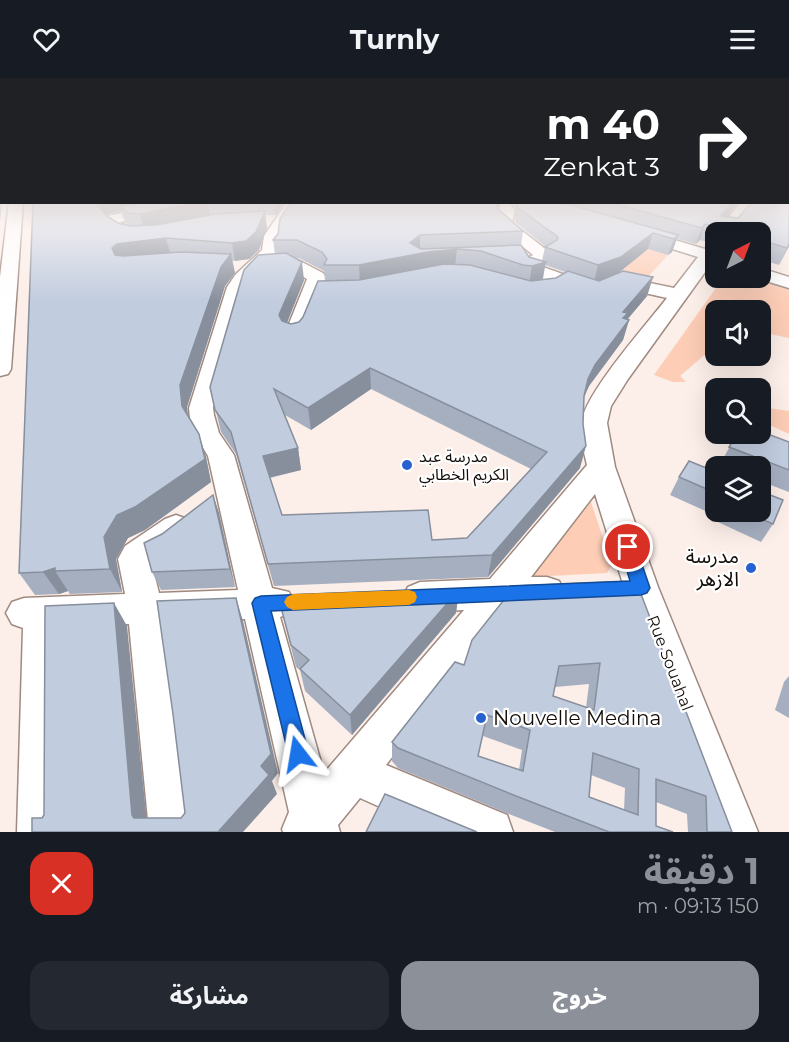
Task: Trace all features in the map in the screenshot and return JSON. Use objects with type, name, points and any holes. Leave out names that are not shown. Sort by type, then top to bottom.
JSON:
[{"type":"street","points":[[0,369],[13,231]]},
{"type":"street","points":[[122,231],[128,235],[158,234]]},
{"type":"street","points":[[273,231],[270,252],[247,266],[236,287],[201,408],[201,421],[205,434],[221,455],[230,486],[261,603],[311,827]]},
{"type":"street","points":[[512,231],[528,245],[540,262],[562,280],[595,291],[616,281],[679,295]]},
{"type":"street","points":[[631,231],[705,245]]},
{"type":"street","points":[[518,256],[540,262]]},
{"type":"street","name":"Rue Souahal","points":[[705,261],[599,406],[594,423],[601,467],[608,589],[735,832]]},
{"type":"street","points":[[247,266],[292,264],[317,277],[294,336]]},
{"type":"street","points":[[771,277],[789,283]]},
{"type":"street","points":[[545,292],[562,280]]},
{"type":"street","points":[[313,292],[336,292]]},
{"type":"street","points":[[311,827],[497,593],[601,467]]},
{"type":"street","points":[[172,830],[145,608],[134,559],[136,553],[157,541],[230,486]]},
{"type":"street","points":[[391,598],[608,589]]},
{"type":"street","points":[[40,832],[33,613],[308,601]]},
{"type":"street","points":[[353,773],[490,832]]},
{"type":"shaded area","points":[[619,238],[668,255],[644,281],[601,272]]},
{"type":"shaded area","points":[[771,282],[789,288],[789,338],[771,334],[771,300],[707,300],[716,288],[771,288]]},
{"type":"shaded area","points":[[705,303],[705,355],[680,376],[686,382],[673,382],[654,375]]},
{"type":"shaded area","points":[[771,409],[789,411],[789,434],[771,426]]},
{"type":"shaded area","points":[[591,502],[612,565],[607,573],[530,577]]},
{"type":"building","points":[[32,231],[256,231],[246,241],[232,243],[166,238],[117,244],[112,248],[115,255],[123,256],[181,252],[231,254],[221,267],[180,385],[182,406],[199,434],[205,459],[135,507],[117,515],[104,537],[110,569],[55,571],[55,568],[43,572],[19,573]]},
{"type":"building","points":[[278,231],[518,231],[420,235],[410,243],[421,249],[521,245],[529,257],[546,262],[532,266],[523,265],[481,251],[457,249],[359,265],[324,265],[327,259],[322,252],[297,240],[273,240]]},
{"type":"building","points":[[550,231],[664,231],[678,235],[674,239],[653,233],[621,257],[598,265],[545,247],[558,237]]},
{"type":"building","points":[[771,231],[789,231],[787,248],[771,243]]},
{"type":"building","points":[[286,253],[302,262],[279,315],[282,321],[291,324],[299,322],[303,317],[318,281],[359,280],[444,264],[470,265],[531,281],[556,278],[568,271],[599,281],[623,271],[653,277],[623,312],[628,313],[623,318],[629,320],[595,365],[588,379],[584,396],[583,424],[586,446],[492,555],[268,564],[231,432],[215,410],[210,387],[244,270],[258,255]],"holes":[[[370,368],[547,452],[467,538],[432,540],[428,510],[282,515],[263,456],[298,448],[274,389],[308,408]]]},
{"type":"building","points":[[771,435],[789,442],[789,470],[771,463],[771,456],[752,456],[729,447],[731,444],[771,444]]},
{"type":"building","points":[[689,461],[705,468],[705,488],[679,477]]},
{"type":"building","points":[[213,495],[230,569],[152,572],[144,543],[162,534]]},
{"type":"building","points":[[771,495],[783,500],[773,524],[768,522],[771,522]]},
{"type":"building","name":"Nouvelle Medina","points":[[636,581],[732,832],[707,832],[706,796],[656,779],[656,826],[673,832],[609,832],[398,748],[392,742],[455,662],[464,665],[472,640],[515,586]],"holes":[[[600,663],[594,710],[553,696],[559,666]],[[487,715],[530,730],[523,771],[478,756]],[[593,753],[639,769],[638,815],[589,797]]]},
{"type":"building","points":[[459,590],[350,715],[300,669],[309,660],[291,645],[278,596]]},
{"type":"building","points":[[236,598],[271,754],[261,766],[269,775],[218,832],[32,832],[32,818],[42,818],[44,815],[45,606],[114,603],[132,815],[134,818],[181,818],[185,813],[157,601]]},
{"type":"building","points":[[385,794],[477,832],[366,832]]},
{"type":"slow traffic","points":[[293,602],[409,597]]},
{"type":"place","name":"مدرسة عبد الكريم الخطابي","points":[[407,465]]},
{"type":"place","name":"مدرسة الازهر","points":[[751,568]]},
{"type":"place","name":"Nouvelle Medina","points":[[481,718]]},
{"type":"route","points":[[298,754],[261,603],[641,588],[628,547]]}]
